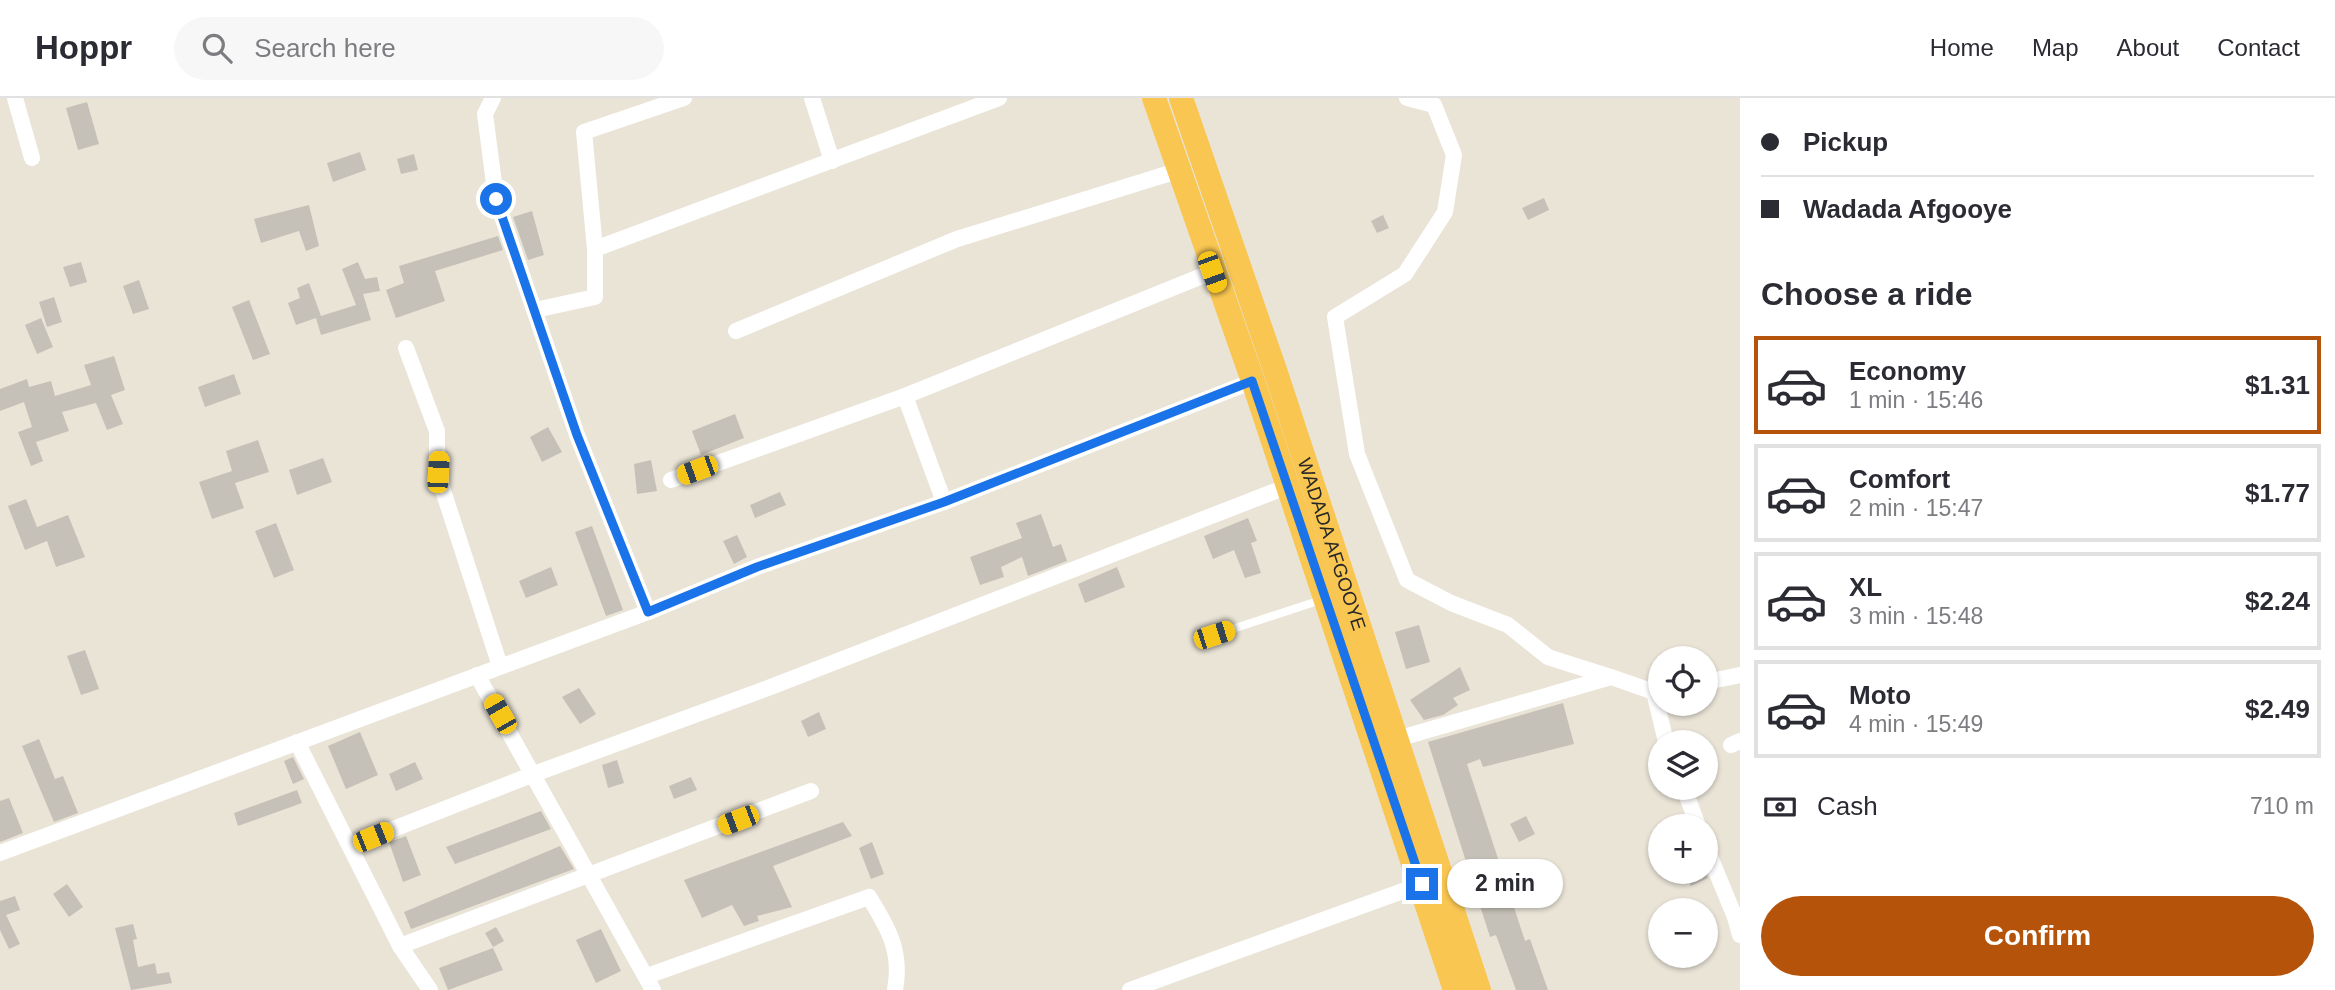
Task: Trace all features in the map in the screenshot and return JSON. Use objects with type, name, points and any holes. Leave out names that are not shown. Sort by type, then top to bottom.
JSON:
[{"type":"highway","name":"WADADA AFGOOYE","points":[[1154,98],[1422,884],[1455,990]]},
{"type":"highway","name":"WADADA AFGOOYE","points":[[1181,98],[1479,990]]},
{"type":"street","points":[[15,98],[32,158]]},
{"type":"street","points":[[493,98],[485,114],[496,199],[577,435],[648,612]]},
{"type":"street","points":[[535,310],[595,297],[595,250],[584,132],[684,98]]},
{"type":"street","points":[[812,98],[832,161]]},
{"type":"street","points":[[595,250],[999,98]]},
{"type":"street","points":[[1407,98],[1434,105],[1454,155],[1444,212],[1405,274],[1335,317],[1357,454],[1407,580],[1451,603],[1508,625],[1548,657],[1648,688]]},
{"type":"street","points":[[736,331],[957,239],[1177,171]]},
{"type":"street","points":[[671,480],[905,396],[1212,272]]},
{"type":"street","points":[[406,348],[437,431],[438,472],[500,666]]},
{"type":"street","points":[[0,853],[648,612],[757,567],[944,502],[1252,381]]},
{"type":"street","points":[[905,396],[944,502]]},
{"type":"street","points":[[350,846],[534,774],[781,683],[1286,487]]},
{"type":"street","points":[[477,675],[650,983],[869,897],[887,926],[900,966],[895,990]]},
{"type":"street","points":[[1718,680],[1740,676]]},
{"type":"street","points":[[1397,739],[1611,677]]},
{"type":"street","points":[[297,742],[400,946],[430,990]]},
{"type":"street","points":[[400,946],[811,791]]},
{"type":"street","points":[[1718,874],[1737,916],[1740,934]]},
{"type":"street","points":[[1130,990],[1422,884]]},
{"type":"lane","points":[[1214,635],[1324,599]]},
{"type":"building","points":[[87,102],[99,144],[78,150],[66,108]]},
{"type":"building","points":[[360,152],[366,170],[333,182],[327,163]]},
{"type":"building","points":[[414,154],[418,170],[401,174],[397,159]]},
{"type":"building","points":[[1544,198],[1549,210],[1528,220],[1522,208]]},
{"type":"building","points":[[309,205],[319,246],[306,251],[299,231],[261,243],[254,219]]},
{"type":"building","points":[[532,211],[544,255],[528,260],[513,217]]},
{"type":"building","points":[[1383,215],[1389,228],[1377,233],[1371,221]]},
{"type":"building","points":[[498,236],[503,250],[435,271],[445,301],[396,318],[386,290],[404,283],[399,266]]},
{"type":"building","points":[[81,262],[87,282],[70,287],[63,267]]},
{"type":"building","points":[[358,262],[365,279],[377,277],[380,291],[363,294],[371,320],[321,335],[316,318],[296,325],[288,303],[300,298],[297,288],[309,283],[321,316],[356,305],[342,269]]},
{"type":"building","points":[[139,280],[149,309],[133,314],[123,286]]},
{"type":"building","points":[[54,297],[62,322],[47,327],[39,302]]},
{"type":"building","points":[[249,300],[270,354],[253,360],[232,307]]},
{"type":"building","points":[[41,318],[53,347],[37,354],[25,325]]},
{"type":"building","points":[[114,356],[125,390],[111,395],[123,424],[107,430],[96,403],[62,412],[69,431],[36,442],[43,461],[31,466],[18,432],[32,427],[24,402],[0,411],[0,389],[27,379],[29,387],[51,381],[55,396],[91,385],[84,365]]},
{"type":"building","points":[[234,374],[241,394],[205,407],[198,387]]},
{"type":"building","points":[[735,414],[744,438],[701,455],[692,431]]},
{"type":"building","points":[[548,427],[562,452],[542,462],[530,437]]},
{"type":"building","points":[[258,440],[269,472],[235,483],[244,508],[212,519],[199,482],[232,471],[226,451]]},
{"type":"building","points":[[323,458],[332,482],[297,495],[289,470]]},
{"type":"building","points":[[651,460],[657,491],[637,494],[634,464]]},
{"type":"building","points":[[780,492],[786,505],[755,518],[750,505]]},
{"type":"building","points":[[26,499],[37,527],[68,515],[85,557],[56,567],[47,541],[25,550],[8,506]]},
{"type":"building","points":[[1041,514],[1053,547],[1061,544],[1067,561],[1028,576],[1022,557],[1001,567],[1004,577],[980,585],[970,557],[1022,538],[1016,523]]},
{"type":"building","points":[[1248,518],[1257,541],[1251,543],[1261,573],[1245,578],[1234,550],[1213,559],[1204,536]]},
{"type":"building","points":[[276,523],[294,570],[274,578],[255,531]]},
{"type":"building","points":[[592,526],[623,610],[606,616],[575,532]]},
{"type":"building","points":[[737,535],[747,557],[734,564],[723,541]]},
{"type":"building","points":[[551,567],[558,585],[526,598],[519,581]]},
{"type":"building","points":[[1117,567],[1125,587],[1085,603],[1078,584]]},
{"type":"building","points":[[1419,625],[1430,662],[1406,669],[1395,632]]},
{"type":"building","points":[[85,650],[99,689],[81,695],[67,656]]},
{"type":"building","points":[[1460,667],[1470,690],[1453,698],[1458,705],[1443,715],[1424,720],[1410,700]]},
{"type":"building","points":[[579,688],[596,714],[580,724],[562,697]]},
{"type":"building","points":[[1563,703],[1574,744],[1483,767],[1480,759],[1467,764],[1525,941],[1530,939],[1548,990],[1516,990],[1496,935],[1490,937],[1428,742]]},
{"type":"building","points":[[819,712],[826,729],[808,737],[801,721]]},
{"type":"building","points":[[360,732],[378,775],[346,789],[328,746]]},
{"type":"building","points":[[39,739],[55,779],[63,776],[78,813],[54,822],[22,746]]},
{"type":"building","points":[[293,757],[304,779],[293,784],[284,761]]},
{"type":"building","points":[[617,760],[624,783],[608,788],[602,765]]},
{"type":"building","points":[[415,762],[423,779],[396,791],[389,774]]},
{"type":"building","points":[[691,777],[697,790],[674,799],[669,786]]},
{"type":"building","points":[[297,790],[302,803],[238,826],[234,813]]},
{"type":"building","points":[[9,798],[23,833],[0,842],[0,801]]},
{"type":"building","points":[[541,811],[551,829],[455,864],[446,847]]},
{"type":"building","points":[[1526,816],[1535,834],[1519,842],[1510,824]]},
{"type":"building","points":[[843,822],[852,836],[773,866],[792,907],[757,916],[759,921],[744,926],[732,905],[702,918],[684,880]]},
{"type":"building","points":[[406,836],[421,875],[403,882],[389,842]]},
{"type":"building","points":[[872,842],[884,874],[871,879],[859,848]]},
{"type":"building","points":[[560,846],[574,869],[411,929],[404,912]]},
{"type":"building","points":[[67,884],[83,907],[69,917],[53,894]]},
{"type":"building","points":[[15,896],[20,910],[6,915],[20,944],[9,949],[0,930],[0,901]]},
{"type":"building","points":[[133,924],[137,939],[133,940],[138,967],[155,963],[157,974],[169,972],[172,983],[131,990],[115,928]]},
{"type":"building","points":[[496,927],[504,941],[493,947],[485,933]]},
{"type":"building","points":[[601,929],[621,971],[596,983],[576,940]]},
{"type":"building","points":[[493,948],[503,970],[448,990],[439,968]]},
{"type":"route","points":[[496,199],[577,435],[648,612],[757,567],[944,502],[1252,381],[1422,884]]}]
